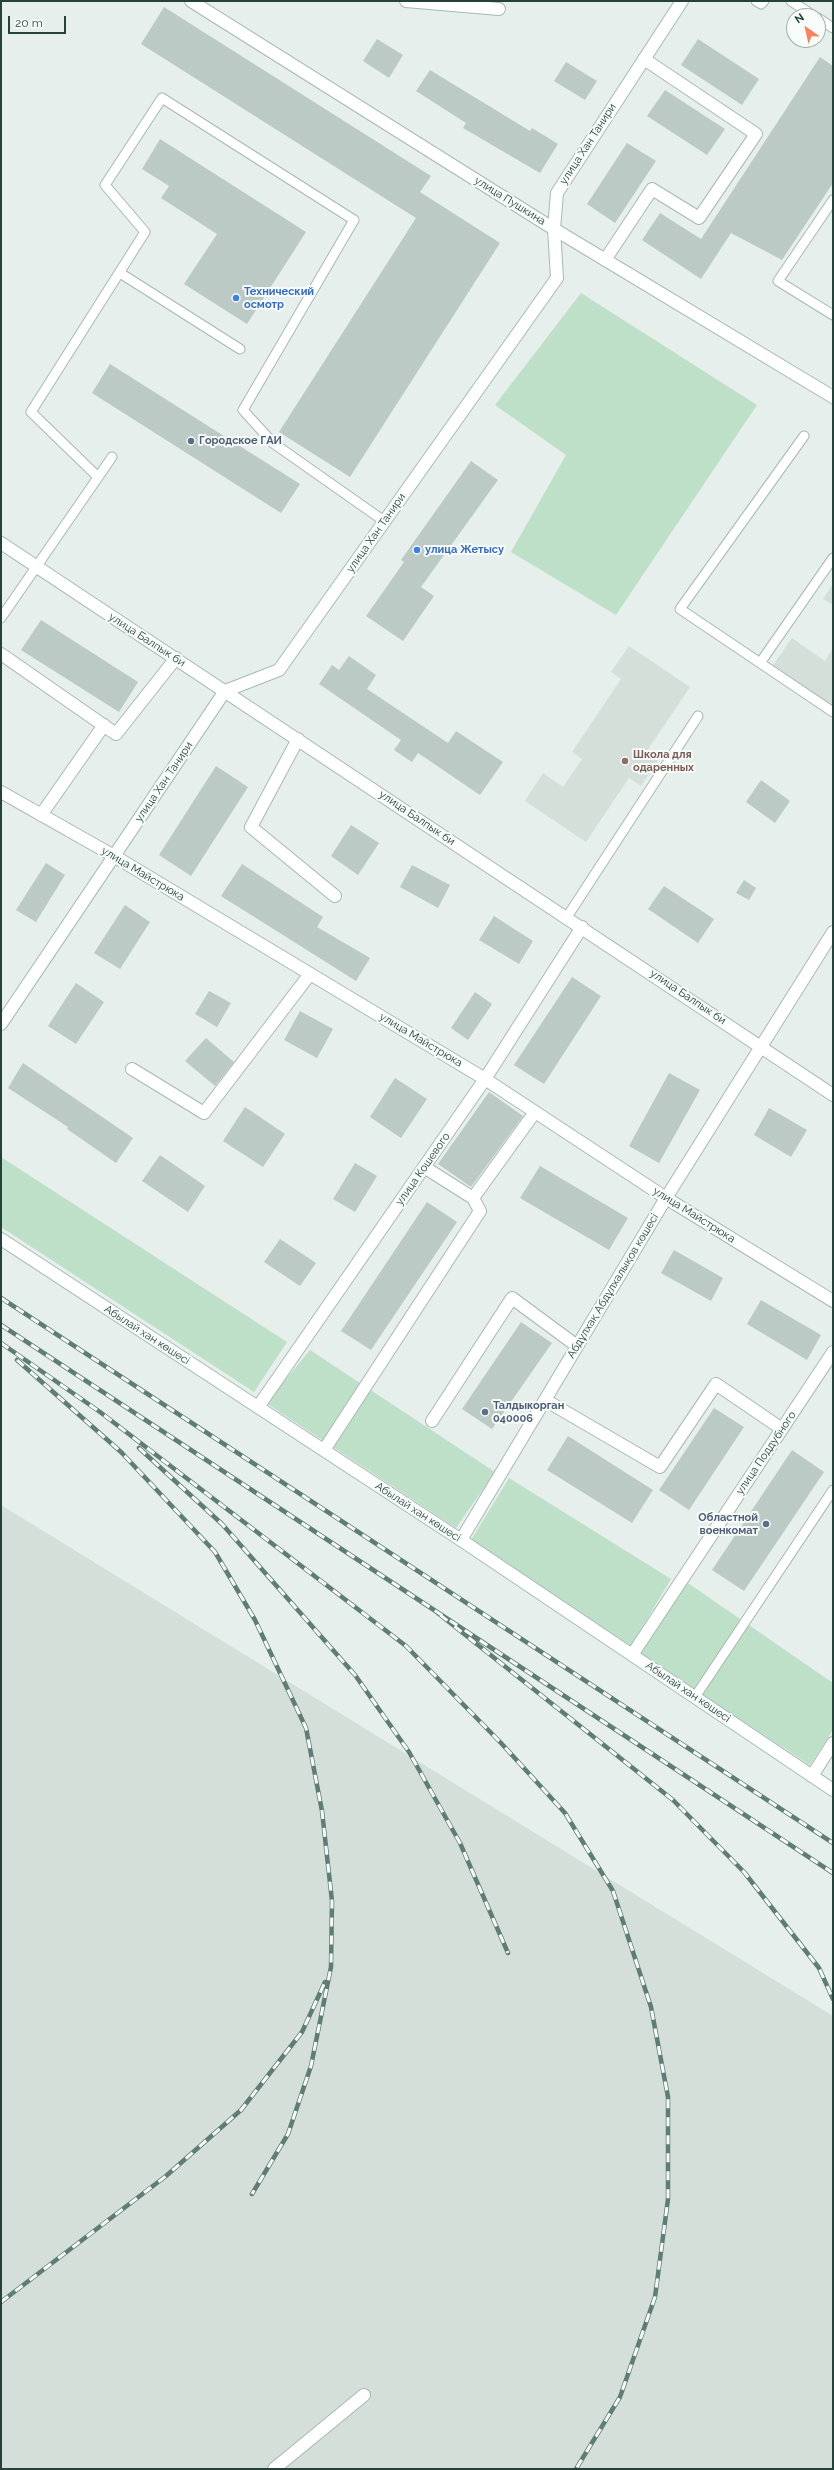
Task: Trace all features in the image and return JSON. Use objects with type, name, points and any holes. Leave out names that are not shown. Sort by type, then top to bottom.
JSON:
[{"type":"street","name":"улица Пушкина","points":[[191,1],[554,229],[833,397]]},
{"type":"street","points":[[406,1],[499,9]]},
{"type":"street","name":"улица Хан Танири","points":[[1,1024],[225,691],[279,670],[557,278],[554,229],[557,193],[682,1]]},
{"type":"street","points":[[605,260],[652,189],[700,218],[756,134],[644,59]]},
{"type":"street","name":"улица Балпык би","points":[[1,543],[763,1047],[833,1095]]},
{"type":"street","points":[[1,654],[116,734],[176,658]]},
{"type":"street","points":[[41,815],[104,725]]},
{"type":"street","points":[[298,739],[251,827],[335,896]]},
{"type":"street","name":"улица Майстрюка","points":[[1,792],[114,856],[485,1079],[666,1198],[833,1301]]},
{"type":"street","name":"улица Кошевого","points":[[258,1407],[485,1079],[582,927]]},
{"type":"street","name":"Абдұлхақ Абдұлхалықов көшесі","points":[[461,1540],[666,1198],[763,1047],[833,932]]},
{"type":"street","points":[[132,1069],[204,1113],[310,974]]},
{"type":"street","points":[[473,1198],[535,1112]]},
{"type":"street","points":[[324,1450],[480,1211],[473,1198],[424,1167]]},
{"type":"street","name":"Абылай хан көшесі","points":[[1,1239],[461,1540],[833,1790]]},
{"type":"street","points":[[432,1421],[512,1298],[577,1346]]},
{"type":"street","name":"улица Поддубного","points":[[632,1655],[833,1352]]},
{"type":"street","points":[[545,1400],[660,1467],[716,1384],[782,1429]]},
{"type":"street","points":[[812,1776],[833,1743]]},
{"type":"street","points":[[274,2469],[364,2395]]},
{"type":"lane","points":[[756,1],[761,4],[764,1]]},
{"type":"lane","points":[[791,1],[802,8]]},
{"type":"lane","points":[[98,477],[31,412],[145,232],[105,185],[162,98],[354,220],[244,410],[273,443],[384,521]]},
{"type":"lane","points":[[833,200],[778,281],[833,315]]},
{"type":"lane","points":[[120,273],[240,349]]},
{"type":"lane","points":[[804,436],[680,609],[833,712]]},
{"type":"lane","points":[[1,618],[112,457]]},
{"type":"lane","points":[[760,663],[833,558]]},
{"type":"lane","points":[[567,918],[698,716]]},
{"type":"lane","points":[[695,1698],[833,1490]]},
{"type":"shaded area","points":[[833,584],[833,605],[823,599]]},
{"type":"shaded area","points":[[792,638],[825,661],[833,648],[833,706],[773,665]]},
{"type":"shaded area","points":[[629,646],[690,687],[647,751],[659,759],[641,786],[629,778],[586,842],[525,801],[543,773],[563,787],[582,759],[572,752],[621,679],[611,672]]},
{"type":"shaded area","points":[[1,1505],[833,2016],[833,2469],[1,2469]]},
{"type":"green space","points":[[581,293],[757,405],[616,615],[511,552],[566,455],[495,405]]},
{"type":"green space","points":[[1,1157],[287,1342],[254,1392],[1,1227]]},
{"type":"green space","points":[[310,1350],[495,1472],[456,1528],[266,1403]]},
{"type":"green space","points":[[509,1478],[671,1579],[631,1646],[471,1540]]},
{"type":"green space","points":[[682,1579],[833,1683],[833,1730],[810,1765],[640,1654]]},
{"type":"building","points":[[164,7],[431,176],[420,192],[500,243],[350,477],[279,432],[416,218],[141,44]]},
{"type":"building","points":[[377,39],[403,55],[389,78],[363,61]]},
{"type":"building","points":[[698,39],[759,79],[742,105],[681,65]]},
{"type":"building","points":[[820,57],[833,66],[833,183],[782,260],[731,233],[701,279],[642,240],[660,213],[701,239]]},
{"type":"building","points":[[566,62],[597,81],[585,100],[554,81]]},
{"type":"building","points":[[430,70],[530,131],[532,128],[558,144],[540,173],[463,128],[466,123],[416,91]]},
{"type":"building","points":[[665,90],[725,129],[707,155],[647,116]]},
{"type":"building","points":[[160,139],[306,232],[247,324],[184,284],[217,234],[161,198],[169,186],[142,169]]},
{"type":"building","points":[[627,143],[656,161],[615,223],[587,204]]},
{"type":"building","points":[[110,364],[300,484],[281,513],[92,393]]},
{"type":"building","points":[[471,461],[498,480],[421,587],[434,596],[403,641],[366,616],[404,562],[401,560]]},
{"type":"building","points":[[41,620],[138,682],[119,712],[21,650]]},
{"type":"building","points":[[349,656],[376,675],[367,689],[448,743],[456,731],[503,762],[480,795],[418,753],[412,762],[394,750],[401,740],[319,684],[332,665],[339,670]]},
{"type":"building","points":[[216,766],[248,787],[191,876],[159,855]]},
{"type":"building","points":[[761,780],[790,801],[775,823],[746,802]]},
{"type":"building","points":[[351,825],[379,843],[358,875],[331,856]]},
{"type":"building","points":[[46,863],[65,875],[36,922],[16,910]]},
{"type":"building","points":[[242,864],[323,917],[317,927],[370,958],[356,981],[221,896]]},
{"type":"building","points":[[412,865],[450,885],[438,908],[400,887]]},
{"type":"building","points":[[744,880],[756,888],[749,900],[736,893]]},
{"type":"building","points":[[664,886],[714,919],[698,943],[648,909]]},
{"type":"building","points":[[125,905],[150,922],[120,969],[94,953]]},
{"type":"building","points":[[494,916],[533,941],[519,964],[479,940]]},
{"type":"building","points":[[572,977],[601,996],[544,1084],[514,1065]]},
{"type":"building","points":[[76,983],[104,1002],[76,1044],[48,1026]]},
{"type":"building","points":[[209,991],[231,1003],[217,1027],[195,1014]]},
{"type":"building","points":[[475,992],[492,1004],[468,1040],[451,1028]]},
{"type":"building","points":[[300,1011],[333,1029],[317,1058],[284,1040]]},
{"type":"building","points":[[206,1038],[234,1062],[215,1086],[185,1061]]},
{"type":"building","points":[[23,1063],[133,1138],[116,1163],[67,1129],[68,1127],[8,1088]]},
{"type":"building","points":[[669,1073],[700,1090],[659,1163],[629,1146]]},
{"type":"building","points":[[395,1078],[427,1099],[401,1138],[370,1117]]},
{"type":"building","points":[[489,1092],[523,1116],[471,1187],[438,1164]]},
{"type":"building","points":[[245,1107],[285,1134],[263,1167],[223,1141]]},
{"type":"building","points":[[769,1108],[807,1130],[791,1157],[754,1135]]},
{"type":"building","points":[[160,1155],[205,1186],[188,1212],[142,1181]]},
{"type":"building","points":[[355,1163],[377,1176],[355,1212],[333,1199]]},
{"type":"building","points":[[540,1166],[628,1218],[609,1250],[520,1198]]},
{"type":"building","points":[[427,1202],[457,1222],[371,1350],[341,1331]]},
{"type":"building","points":[[280,1239],[316,1263],[300,1286],[264,1262]]},
{"type":"building","points":[[674,1250],[723,1278],[711,1301],[661,1273]]},
{"type":"building","points":[[761,1300],[821,1335],[807,1360],[747,1324]]},
{"type":"building","points":[[521,1322],[552,1343],[492,1429],[462,1409]]},
{"type":"building","points":[[714,1408],[744,1427],[689,1510],[659,1490]]},
{"type":"building","points":[[568,1436],[653,1490],[632,1523],[547,1470]]},
{"type":"building","points":[[792,1450],[824,1472],[744,1591],[712,1570]]},
{"type":"railway","points":[[1,1298],[833,1843]]},
{"type":"railway","points":[[1,1325],[434,1610]]},
{"type":"railway","points":[[1,1343],[100,1412],[406,1646],[501,1743],[565,1813],[613,1891],[651,2007],[668,2097],[668,2199],[655,2297],[620,2397],[576,2469]]},
{"type":"railway","points":[[17,1360],[121,1452],[215,1552],[255,1620],[306,1728],[322,1811],[332,1901],[331,1967],[311,2066],[288,2134],[252,2194]]},
{"type":"railway","points":[[139,1448],[222,1524],[355,1675],[409,1752],[460,1843],[508,1953]]},
{"type":"railway","points":[[833,1873],[434,1610],[673,1800],[744,1872],[819,1968],[833,1999]]},
{"type":"railway","points":[[1,2302],[166,2176],[241,2110],[302,2032],[325,1982]]},
{"type":"place","name":"Технический осмотр","points":[[236,298]]},
{"type":"place","name":"Городское ГАИ","points":[[191,441]]},
{"type":"place","name":"улица Жетысу","points":[[417,550]]},
{"type":"place","name":"Школа для одаренных","points":[[625,761]]},
{"type":"place","name":"Талдыкорган 040006","points":[[485,1412]]},
{"type":"place","name":"Областной военкомат","points":[[766,1524]]}]
